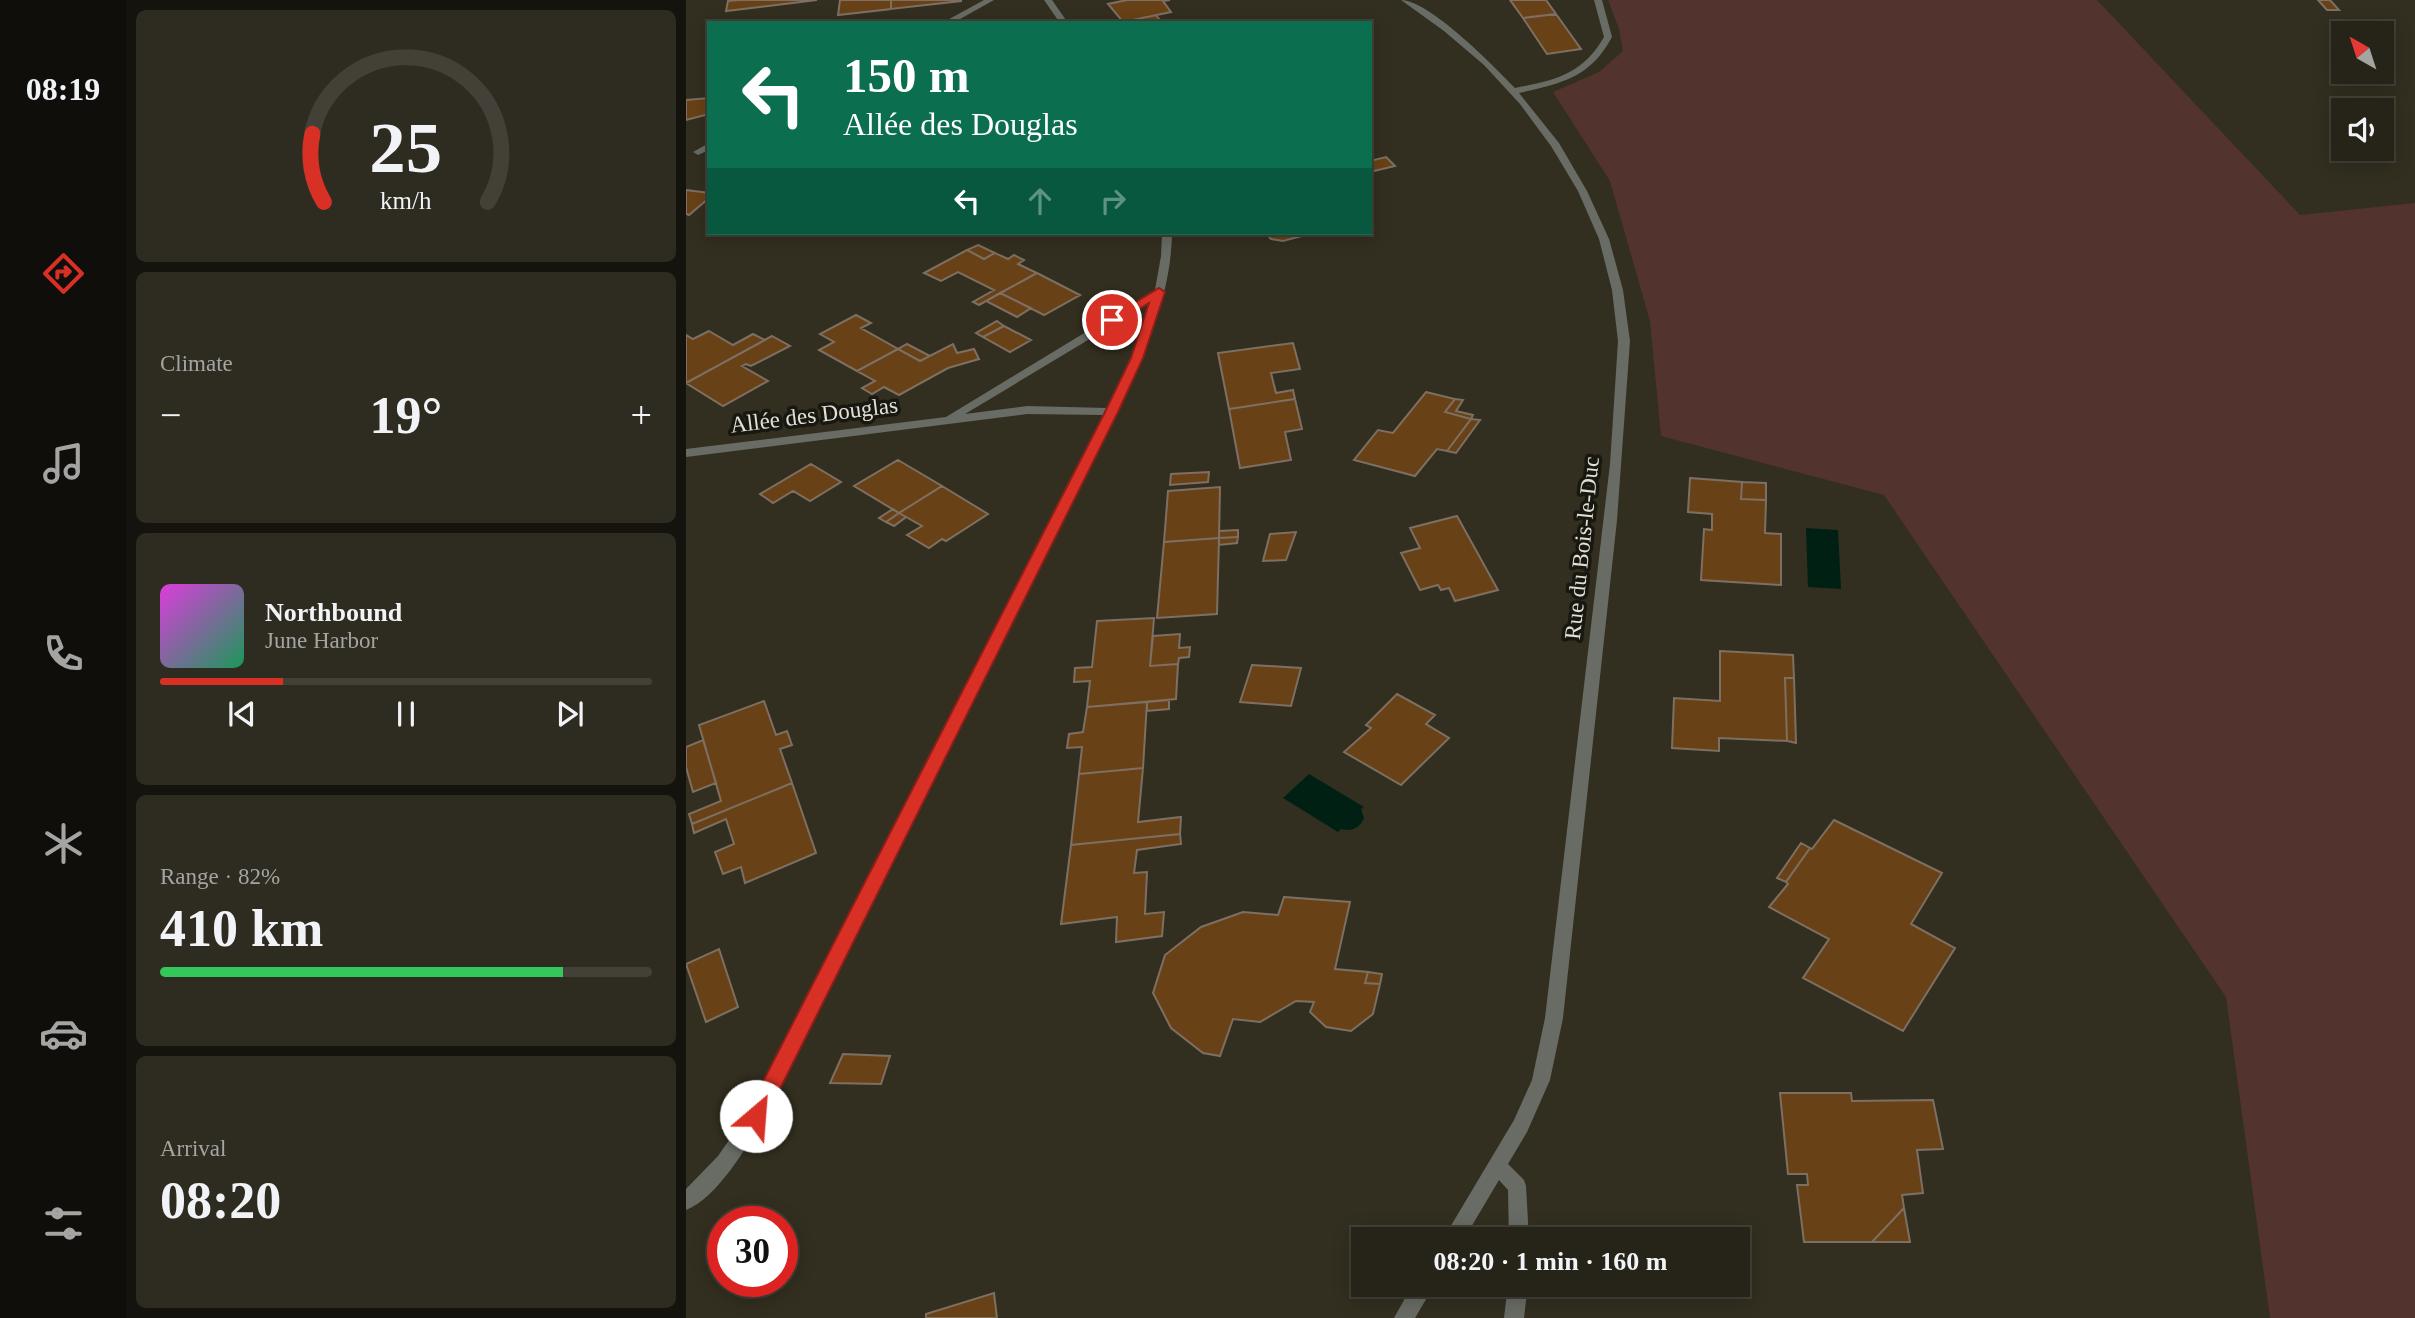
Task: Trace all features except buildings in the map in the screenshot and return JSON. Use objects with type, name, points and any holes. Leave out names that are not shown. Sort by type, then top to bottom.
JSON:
[{"type":"street","points":[[950,21],[990,0]]},
{"type":"street","points":[[1048,0],[1063,21]]},
{"type":"street","name":"Rue du Bois-le-Duc","points":[[1405,0],[1461,39],[1493,67],[1555,143],[1593,215],[1607,253],[1624,341],[1618,449],[1554,1018],[1541,1080],[1521,1126],[1460,1227]]},
{"type":"street","points":[[1515,91],[1557,81],[1588,67],[1602,50],[1608,37],[1598,0]]},
{"type":"street","points":[[698,152],[707,147]]},
{"type":"street","points":[[691,1197],[730,1155],[756,1116],[1111,412],[1137,358],[1159,292],[1165,266],[1167,235]]},
{"type":"street","name":"Allée des Douglas","points":[[948,420],[1159,292]]},
{"type":"street","name":"Allée des Douglas","points":[[686,453],[1027,410],[1111,412]]},
{"type":"street","points":[[1498,1167],[1517,1186],[1519,1227]]},
{"type":"street","points":[[1404,1318],[1417,1297]]},
{"type":"street","points":[[1514,1318],[1516,1297]]},
{"type":"shaded area","points":[[1608,0],[2097,0],[2300,215],[2415,203],[2415,1318],[2270,1318],[2226,997],[1884,495],[1661,436],[1650,321],[1610,181],[1553,92],[1599,72],[1623,51],[1619,29]]},
{"type":"shaded area","points":[[1806,528],[1838,530],[1841,589],[1808,587]]},
{"type":"shaded area","points":[[1309,774],[1364,807],[1361,809],[1364,818],[1358,827],[1341,829],[1338,832],[1283,798]]},
{"type":"route","points":[[756,1116],[1111,412],[1150,326],[1159,292],[1112,320]]}]
